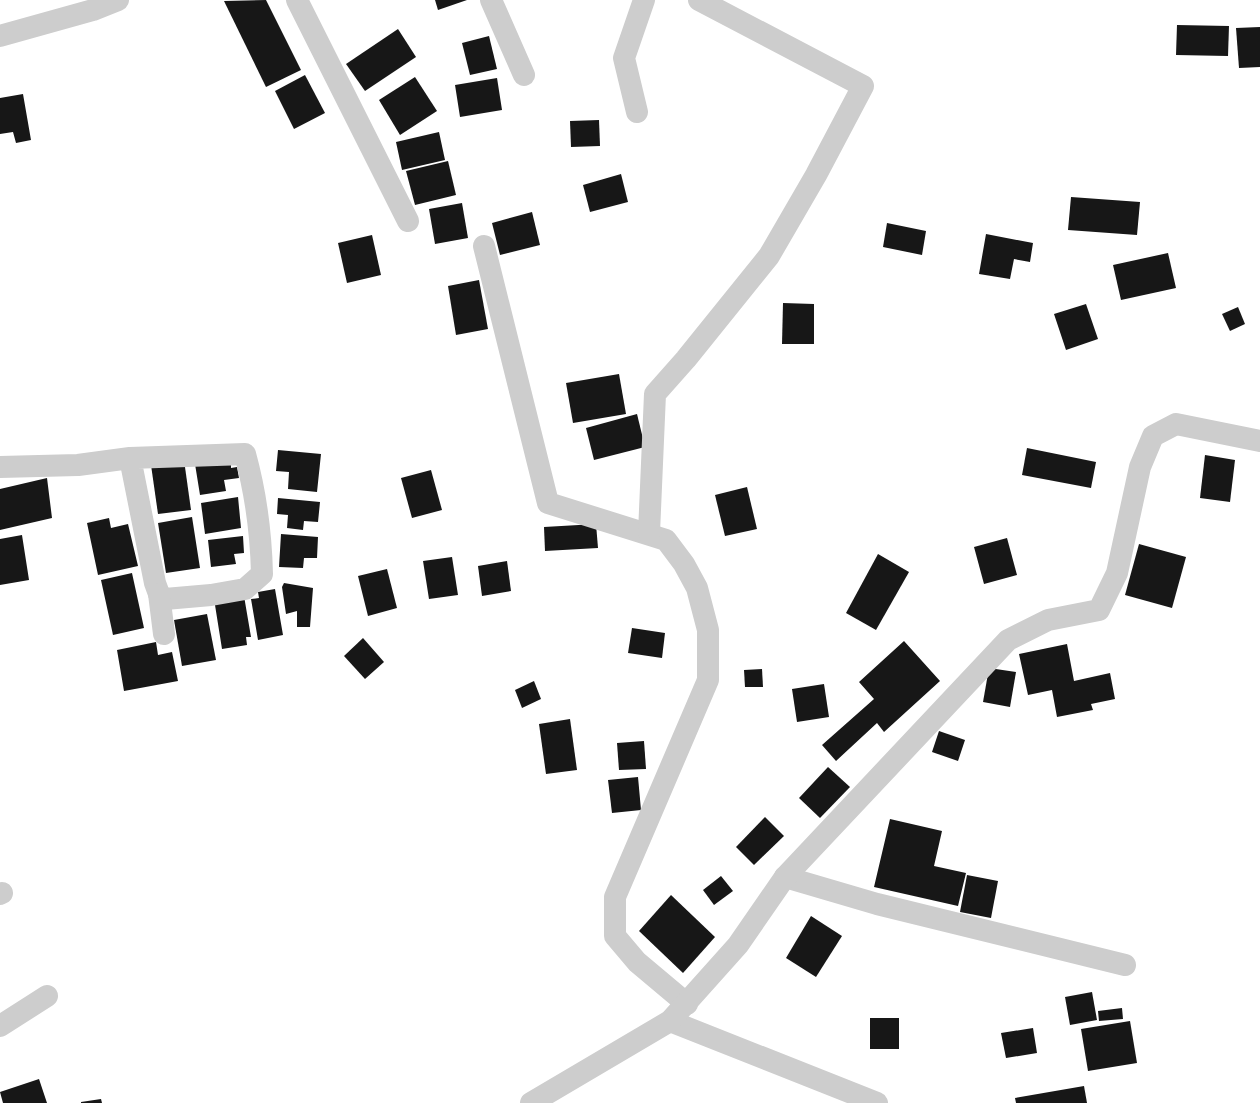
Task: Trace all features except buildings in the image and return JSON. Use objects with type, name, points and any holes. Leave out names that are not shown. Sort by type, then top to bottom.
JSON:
[{"type":"street","points":[[0,36],[92,10],[118,0]]},
{"type":"street","points":[[297,0],[408,220]]},
{"type":"street","points":[[491,0],[524,75]]},
{"type":"street","points":[[637,112],[624,58],[644,0]]},
{"type":"street","points":[[649,533],[654,394],[686,359],[769,256],[816,175],[863,86],[699,0]]},
{"type":"street","points":[[484,246],[548,503],[649,533],[666,540],[684,564],[697,588],[708,630],[708,680],[615,897],[615,936],[637,962],[686,1004]]},
{"type":"street","points":[[530,1103],[670,1021],[738,945],[785,877],[1008,640],[1048,620],[1099,610],[1117,573],[1140,467],[1153,436],[1176,424],[1260,441]]},
{"type":"street","points":[[0,467],[78,465],[130,458],[245,454],[255,492],[262,544],[262,574],[245,589],[211,595],[165,599],[160,594]]},
{"type":"street","points":[[130,458],[155,583],[160,594],[164,634]]},
{"type":"street","points":[[785,877],[877,904],[1125,965]]},
{"type":"street","points":[[0,1026],[47,996]]},
{"type":"street","points":[[670,1021],[877,1103]]}]
